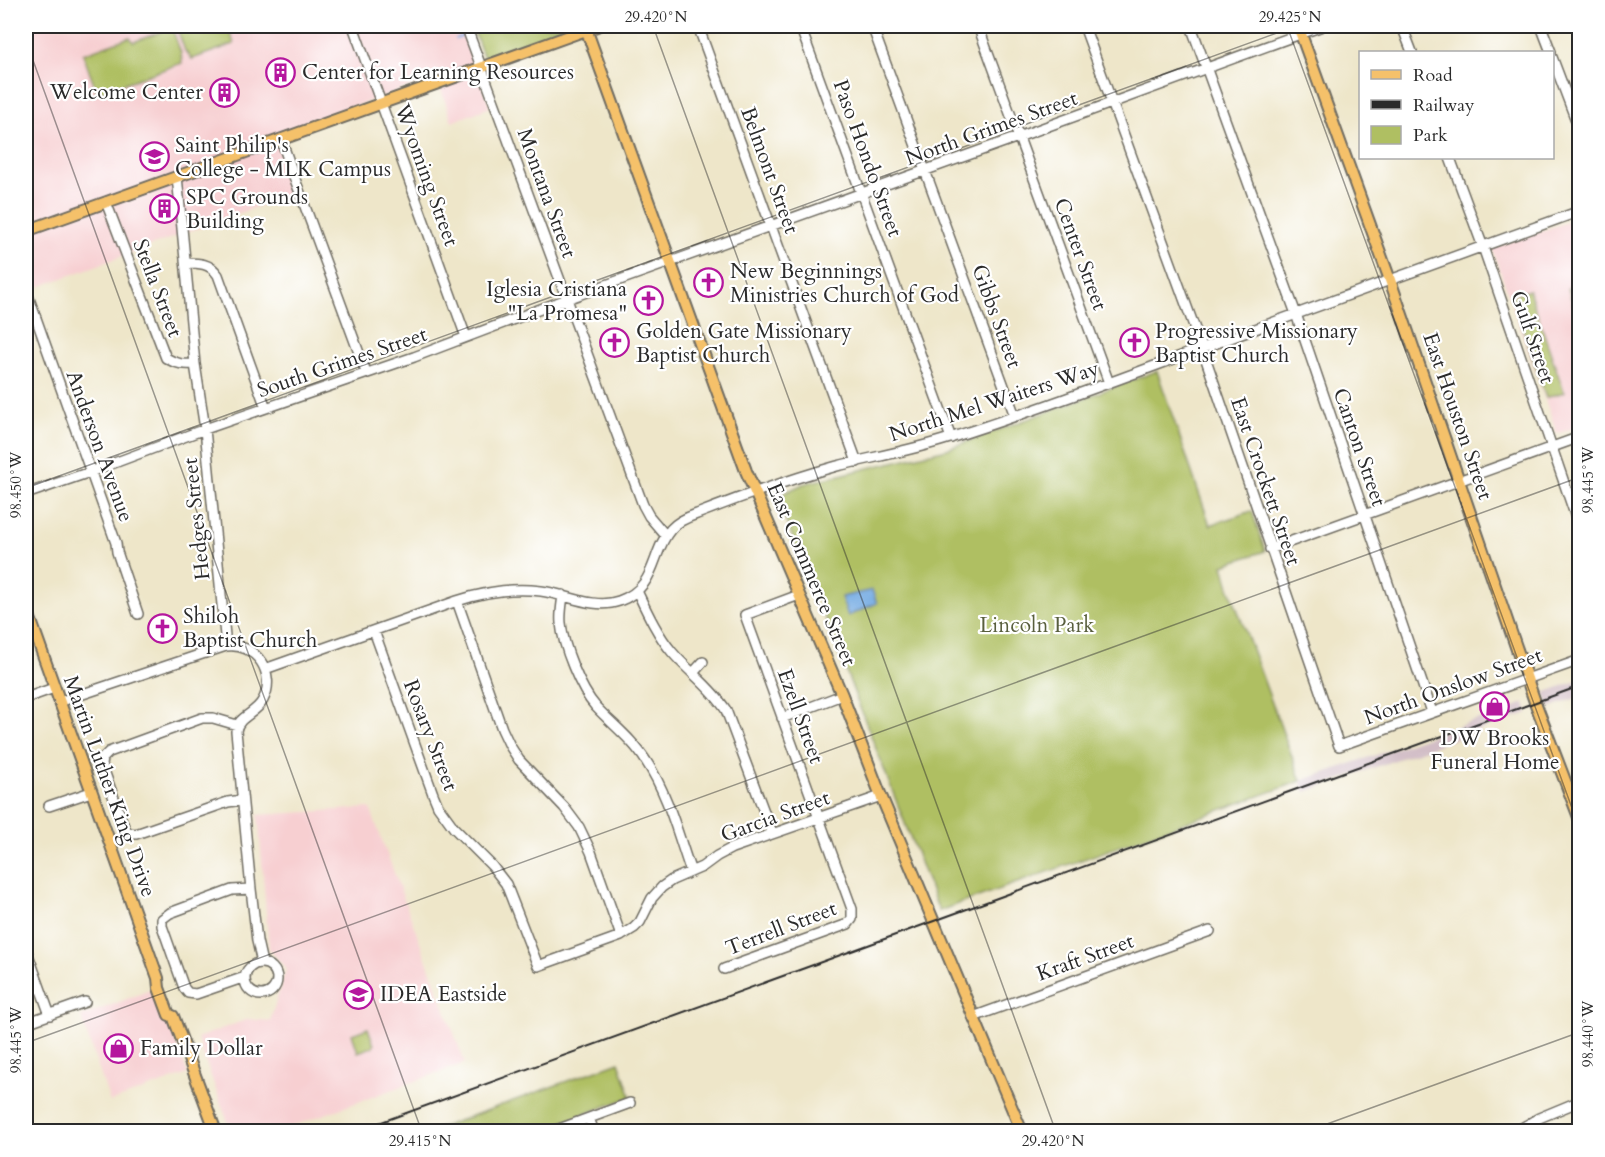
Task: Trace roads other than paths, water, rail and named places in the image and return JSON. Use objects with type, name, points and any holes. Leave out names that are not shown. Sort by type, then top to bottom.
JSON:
[{"type":"main road","points":[[26,231],[482,67],[585,27],[597,26]]},
{"type":"main road","name":"East Commerce Street","points":[[585,27],[746,471],[842,695],[881,796],[1022,1131]]},
{"type":"main road","name":"East Houston Street","points":[[1299,30],[1390,280],[1527,679],[1580,819]]},
{"type":"main road","name":"Martin Luther King Drive","points":[[26,607],[158,978],[159,988],[169,1014],[173,1016],[216,1131]]},
{"type":"street","name":"Wyoming Street","points":[[352,26],[466,337]]},
{"type":"street","name":"Montana Street","points":[[466,26],[643,505],[666,536]]},
{"type":"street","name":"Belmont Street","points":[[698,26],[857,462]]},
{"type":"street","name":"Paso Hondo Street","points":[[800,26],[951,438]]},
{"type":"street","name":"Gibbs Street","points":[[872,26],[1015,416]]},
{"type":"street","name":"Center Street","points":[[978,26],[1109,383]]},
{"type":"street","name":"East Crockett Street","points":[[1084,26],[1202,348],[1339,746]]},
{"type":"street","name":"Canton Street","points":[[1191,26],[1296,314],[1432,712]]},
{"type":"street","name":"North Grimes Street","points":[[670,262],[1206,68],[1299,30],[1322,26]]},
{"type":"street","points":[[1402,26],[1412,51]]},
{"type":"street","points":[[1541,26],[1551,51]]},
{"type":"street","points":[[1554,62],[1580,131]]},
{"type":"street","points":[[282,139],[366,372]]},
{"type":"street","name":"Gulf Street","points":[[1450,159],[1580,529]]},
{"type":"street","name":"Hedges Street","points":[[177,176],[226,646]]},
{"type":"street","name":"Stella Street","points":[[106,202],[166,358],[182,365],[195,364]]},
{"type":"street","name":"North Mel Waiters Way","points":[[666,536],[677,523],[685,518],[818,472],[951,438],[1109,383],[1580,211]]},
{"type":"street","name":"South Grimes Street","points":[[26,494],[670,262]]},
{"type":"street","points":[[186,263],[206,264],[218,275],[266,408]]},
{"type":"street","name":"Anderson Avenue","points":[[26,290],[116,543],[138,614]]},
{"type":"street","points":[[1270,549],[1580,437]]},
{"type":"street","points":[[266,669],[457,601],[504,590],[542,591],[600,604],[619,601],[637,591],[651,572],[666,536]]},
{"type":"street","points":[[637,591],[657,632],[726,710],[772,833]]},
{"type":"street","points":[[562,595],[562,632],[578,678],[589,698],[646,759],[662,790],[691,872]]},
{"type":"street","name":"Ezell Street","points":[[800,595],[744,615],[852,909],[852,919]]},
{"type":"street","points":[[457,601],[510,746],[526,770],[564,807],[579,827],[591,852],[621,936]]},
{"type":"street","name":"Rosary Street","points":[[374,631],[427,782],[438,806],[454,828],[492,866],[506,884],[538,966]]},
{"type":"street","points":[[59,702],[226,646],[242,647],[261,660],[266,669],[268,686],[263,701],[237,724],[236,731],[251,889],[262,963]]},
{"type":"street","name":"North Onslow Street","points":[[1339,746],[1580,660]]},
{"type":"street","points":[[693,673],[703,662]]},
{"type":"street","points":[[26,698],[54,688]]},
{"type":"street","points":[[783,718],[842,695]]},
{"type":"street","points":[[237,724],[213,718],[202,718],[109,752],[103,758],[102,765],[125,829],[129,833],[136,834],[228,802],[242,800]]},
{"type":"street","points":[[49,806],[91,792]]},
{"type":"street","name":"Garcia Street","points":[[538,966],[621,936],[640,921],[652,898],[662,886],[732,848],[881,796]]},
{"type":"street","points":[[245,977],[196,994],[188,993],[184,988],[162,926],[162,919],[170,913],[232,890],[251,889]]},
{"type":"street","name":"Terrell Street","points":[[724,969],[848,924],[852,919]]},
{"type":"street","name":"Kraft Street","points":[[973,1017],[1210,931]]},
{"type":"street","points":[[26,949],[50,1015]]},
{"type":"street","points":[[262,963],[270,966],[277,977],[276,985],[267,994],[258,995],[251,992],[246,985],[245,977],[251,966],[262,963]]},
{"type":"street","points":[[26,1023],[85,1002]]},
{"type":"street","points":[[1515,1131],[1580,1101]]},
{"type":"street","points":[[551,1131],[630,1103]]},
{"type":"street","points":[[589,1118],[594,1131]]},
{"type":"water","points":[[872,590],[877,603],[848,616],[841,597]]},
{"type":"waterway","points":[[456,39],[463,36]]},
{"type":"railway","points":[[354,1132],[1580,686]]},
{"type":"place","name":"Center for Learning Resources","points":[[281,72]]},
{"type":"place","name":"Welcome Center","points":[[224,92]]},
{"type":"place","name":"Saint Philip's College - MLK Campus","points":[[154,157]]},
{"type":"place","name":"SPC Grounds Building","points":[[165,209]]},
{"type":"place","name":"New Beginnings Ministries Church of God","points":[[709,283]]},
{"type":"place","name":"Iglesia Cristiana \"La Promesa\"","points":[[648,301]]},
{"type":"place","name":"Golden Gate Missionary Baptist Church","points":[[615,343]]},
{"type":"place","name":"Progressive Missionary Baptist Church","points":[[1134,343]]},
{"type":"place","name":"Shiloh Baptist Church","points":[[162,628]]},
{"type":"place","name":"DW Brooks Funeral Home","points":[[1495,707]]},
{"type":"place","name":"IDEA Eastside","points":[[359,994]]},
{"type":"place","name":"Family Dollar","points":[[119,1048]]},
{"type":"park label","name":"Lincoln Park","points":[[1037,625]]}]
